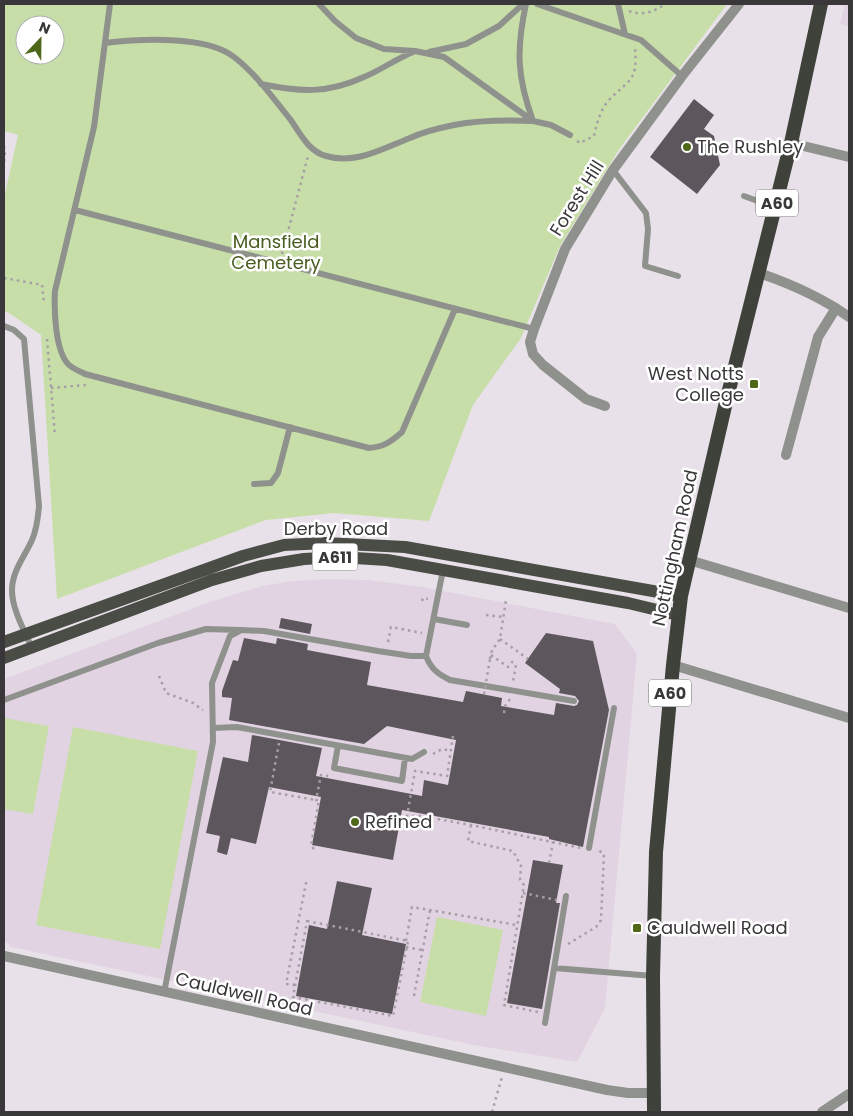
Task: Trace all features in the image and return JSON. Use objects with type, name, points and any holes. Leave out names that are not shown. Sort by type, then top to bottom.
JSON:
[{"type":"highway","name":"Nottingham Road","points":[[654,1112],[653,976],[656,852],[678,615],[726,402],[776,207],[821,4]]},
{"type":"main road","name":"Derby Road","points":[[4,642],[243,556],[292,544],[325,543],[405,546],[681,596]]},
{"type":"main road","name":"Derby Road","points":[[4,658],[212,580],[261,566],[304,558],[339,557],[387,560],[628,603],[678,615]]},
{"type":"street","name":"Forest Hill","points":[[605,406],[586,399],[543,365],[533,354],[530,342],[534,329],[564,248],[613,170],[682,76],[739,4]]},
{"type":"street","points":[[791,142],[849,156]]},
{"type":"street","points":[[759,273],[794,285],[849,317]]},
{"type":"street","points":[[786,455],[818,337],[836,308]]},
{"type":"street","points":[[689,560],[849,608]]},
{"type":"street","points":[[673,665],[849,718]]},
{"type":"street","name":"Cauldwell Road","points":[[4,956],[607,1090],[628,1093],[654,1093]]},
{"type":"street","points":[[827,1111],[849,1094]]},
{"type":"lane","points":[[110,4],[94,127],[54,302],[59,344],[62,355],[68,364],[75,370],[87,374],[369,448],[379,447],[389,443],[402,432],[455,309]]},
{"type":"lane","points":[[319,4],[335,21],[356,38],[384,49],[415,51],[444,57],[533,122]]},
{"type":"lane","points":[[426,53],[466,44],[500,26],[524,4]]},
{"type":"lane","points":[[524,4],[520,32],[519,73],[524,97],[533,122]]},
{"type":"lane","points":[[537,4],[555,6],[641,40],[682,76]]},
{"type":"lane","points":[[618,6],[625,34]]},
{"type":"lane","points":[[105,43],[128,40],[206,44],[234,57],[274,98],[307,144],[326,156],[350,158],[379,152],[411,137],[453,125],[502,119],[551,124],[570,136]]},
{"type":"lane","points":[[261,84],[291,90],[325,90],[365,77],[397,58],[415,51]]},
{"type":"lane","points":[[613,170],[646,213],[648,229],[645,266],[678,276]]},
{"type":"lane","points":[[744,196],[776,207]]},
{"type":"lane","points":[[75,210],[534,329]]},
{"type":"lane","points":[[4,326],[14,330],[24,340],[39,506],[38,523],[33,538],[16,570],[12,589],[15,606],[32,648]]},
{"type":"lane","points":[[254,484],[271,483],[278,473],[290,427]]},
{"type":"lane","points":[[444,570],[426,656],[430,666],[450,680],[574,701]]},
{"type":"lane","points":[[434,619],[467,625]]},
{"type":"lane","points":[[4,700],[158,643],[206,629],[264,631],[411,656],[426,656]]},
{"type":"lane","points":[[164,993],[213,742],[212,682],[230,636],[241,630]]},
{"type":"lane","points":[[589,848],[614,708]]},
{"type":"lane","points":[[214,728],[237,727],[412,759],[424,752]]},
{"type":"lane","points":[[338,746],[334,768],[402,781],[406,758]]},
{"type":"lane","points":[[545,1024],[566,899]]},
{"type":"lane","points":[[554,968],[653,976]]},
{"type":"path","points":[[618,6],[638,14],[656,11],[665,4]]},
{"type":"path","points":[[570,136],[580,143],[594,136],[599,117],[608,101],[631,80],[636,66],[633,37]]},
{"type":"path","points":[[4,146],[4,164]]},
{"type":"path","points":[[280,263],[310,147]]},
{"type":"path","points":[[4,278],[56,287]]},
{"type":"path","points":[[42,285],[44,304]]},
{"type":"path","points":[[46,332],[55,436]]},
{"type":"path","points":[[51,388],[86,385],[87,374]]},
{"type":"path","points":[[422,601],[423,598],[431,600]]},
{"type":"path","points":[[484,694],[492,650],[500,639],[506,600]]},
{"type":"path","points":[[486,614],[503,617]]},
{"type":"path","points":[[388,647],[391,627],[431,634]]},
{"type":"path","points":[[500,639],[528,658]]},
{"type":"path","points":[[491,654],[508,667],[512,662],[516,665],[514,678]]},
{"type":"path","points":[[159,676],[166,693],[207,712]]},
{"type":"path","points":[[504,713],[505,706],[511,696]]},
{"type":"path","points":[[454,736],[447,776],[415,771],[407,816],[420,816],[471,825],[584,849],[600,850],[604,854],[601,920],[596,927],[557,950]]},
{"type":"path","points":[[279,742],[270,792],[319,800],[311,846],[314,849]]},
{"type":"path","points":[[443,750],[451,751]]},
{"type":"path","points":[[316,800],[321,775],[330,776]]},
{"type":"path","points":[[402,790],[411,792]]},
{"type":"path","points":[[471,825],[468,841],[514,851],[521,866],[520,880],[524,885],[504,1005],[547,1014]]},
{"type":"path","points":[[549,863],[553,842]]},
{"type":"path","points":[[295,985],[286,984],[307,878]]},
{"type":"path","points":[[522,893],[566,899]]},
{"type":"path","points":[[406,941],[307,921],[292,997],[393,1016],[408,941],[406,941],[412,906],[517,925]]},
{"type":"path","points":[[414,996],[430,910]]},
{"type":"path","points":[[295,916],[299,917]]},
{"type":"path","points":[[406,947],[422,950]]},
{"type":"path","points":[[288,948],[293,949]]},
{"type":"path","points":[[282,979],[287,980]]},
{"type":"path","points":[[492,1112],[505,1066]]},
{"type":"shaded area","points":[[845,4],[849,4],[849,27],[840,24]]},
{"type":"shaded area","points":[[329,579],[368,580],[422,587],[615,624],[637,654],[605,1008],[577,1062],[474,1045],[11,947],[4,939],[4,679],[210,602],[262,586],[293,581]]},
{"type":"green space","name":"Mansfield Cemetery","points":[[4,4],[727,4],[620,148],[560,246],[521,338],[473,405],[429,521],[334,513],[266,520],[57,599],[41,335],[4,311],[4,198],[18,135],[4,131]]},
{"type":"green space","points":[[4,718],[49,726],[33,814],[4,809]]},
{"type":"green space","points":[[73,727],[198,751],[160,949],[36,925]]},
{"type":"green space","points":[[437,917],[503,930],[486,1016],[420,1002]]},
{"type":"building","name":"The Rushley","points":[[694,99],[714,115],[704,129],[714,136],[720,165],[697,194],[650,157]]},
{"type":"building","points":[[281,618],[312,624],[310,634],[279,628]]},
{"type":"building","points":[[546,633],[593,641],[609,710],[583,847],[549,839],[549,837],[402,810],[393,860],[312,845],[321,797],[269,787],[256,844],[231,838],[227,855],[217,852],[220,836],[206,833],[223,757],[248,762],[252,735],[322,748],[316,776],[422,796],[424,780],[448,785],[456,740],[387,726],[364,744],[229,720],[232,698],[222,697],[222,691],[233,660],[238,661],[244,638],[276,644],[277,638],[308,644],[307,650],[371,662],[367,685],[463,702],[466,691],[502,698],[501,706],[554,715],[556,703],[574,706],[579,701],[575,696],[559,693],[560,689],[525,663]]},
{"type":"building","points":[[533,860],[563,865],[556,903],[560,903],[542,1009],[507,1003]]},
{"type":"building","points":[[337,881],[372,888],[362,935],[406,944],[392,1014],[296,996],[309,925],[327,929]]},
{"type":"place","name":"The Rushley","points":[[687,147]]},
{"type":"place","name":"West Notts College","points":[[754,384]]},
{"type":"place","name":"Refined","points":[[355,822]]},
{"type":"place","name":"Cauldwell Road","points":[[637,928]]}]
